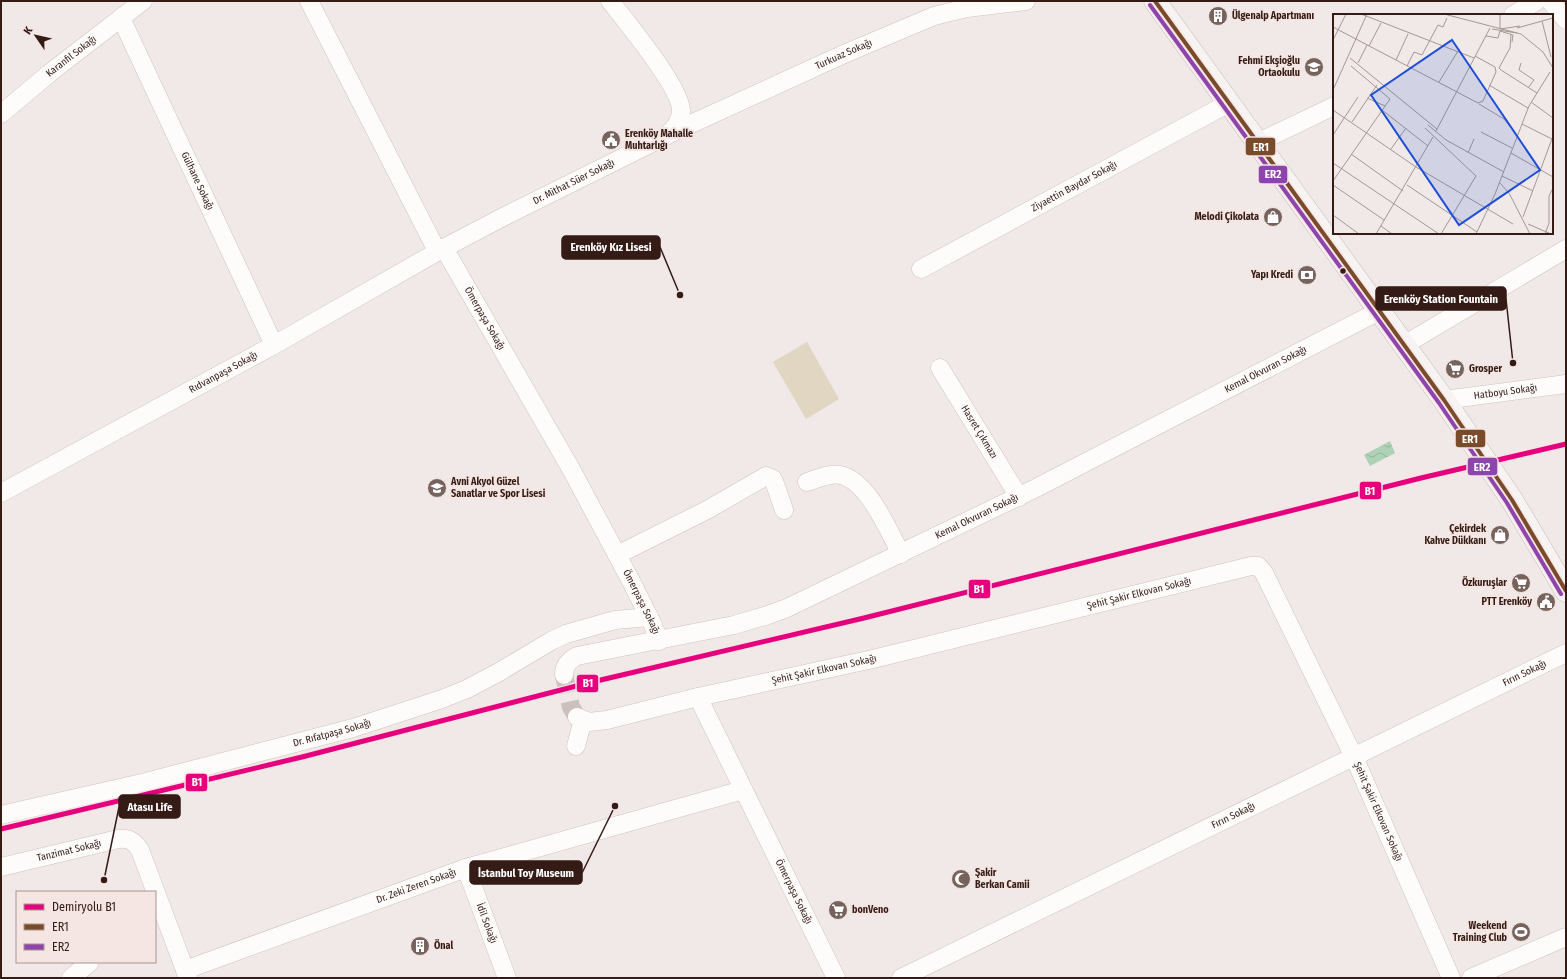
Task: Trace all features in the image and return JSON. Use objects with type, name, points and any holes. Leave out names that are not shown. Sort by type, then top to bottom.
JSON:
[{"type":"main road","points":[[1155,1],[1256,143],[1444,400],[1512,500],[1566,590]]},
{"type":"street","name":"Karanfil Sokağı","points":[[1,114],[143,1]]},
{"type":"street","name":"Ömerpaşa Sokağı","points":[[309,1],[436,249],[444,248],[517,374],[617,555],[649,617],[659,641]]},
{"type":"street","name":"Dr. Mithat Süer Sokağı","points":[[444,248],[526,206],[654,144],[669,134],[678,122],[681,112],[677,95],[652,56],[610,1]]},
{"type":"street","name":"Turkuaz Sokağı","points":[[669,134],[844,54],[929,18],[967,8],[1026,1]]},
{"type":"street","points":[[1515,14],[1537,1]]},
{"type":"street","points":[[1550,1],[1566,20]]},
{"type":"street","name":"Gülhane Sokağı","points":[[121,18],[274,345]]},
{"type":"street","name":"Ziyaettin Baydar Sokağı","points":[[921,269],[1228,103]]},
{"type":"street","points":[[1256,143],[1333,106]]},
{"type":"street","name":"Rıdvanpaşa Sokağı","points":[[1,492],[274,345],[444,248]]},
{"type":"street","points":[[1404,345],[1566,249]]},
{"type":"street","name":"Kemal Okvuran Sokağı","points":[[564,675],[566,665],[570,660],[577,656],[659,641],[743,623],[792,606],[1019,497],[1379,311]]},
{"type":"street","name":"Hasret Çıkmazı","points":[[940,368],[1019,497]]},
{"type":"street","name":"Hatboyu Sokağı","points":[[1444,400],[1566,384]]},
{"type":"street","points":[[807,482],[840,475],[850,479],[868,495],[901,554]]},
{"type":"street","points":[[617,555],[707,510],[766,476],[773,479],[784,510]]},
{"type":"street","name":"Şehit Şakir Elkovan Sokağı","points":[[576,746],[580,719],[593,722],[607,720],[698,697],[866,660],[1255,566],[1261,568],[1264,573],[1354,757],[1451,978]]},
{"type":"street","name":"Dr. Rıfatpaşa Sokağı","points":[[1,815],[135,785],[353,728],[462,691],[499,672],[551,640],[566,634],[615,620],[649,617]]},
{"type":"street","name":"Fırın Sokağı","points":[[901,978],[1566,653]]},
{"type":"street","name":"Ömerpaşa Sokağı","points":[[698,697],[836,978]]},
{"type":"street","name":"Dr. Zeki Zeren Sokağı","points":[[187,974],[466,868],[743,790]]},
{"type":"street","name":"Tanzimat Sokağı","points":[[1,867],[124,838],[131,840],[140,850],[151,891]]},
{"type":"street","name":"İdil Sokağı","points":[[466,868],[507,978]]},
{"type":"street","name":"Tanzimat Sokağı","points":[[156,909],[162,931],[187,974]]},
{"type":"street","points":[[1471,978],[1566,936]]},
{"type":"street","points":[[71,978],[89,963]]},
{"type":"shaded area","points":[[807,342],[839,399],[806,419],[773,362]]},
{"type":"water","points":[[1390,441],[1395,453],[1370,466],[1364,455]]},
{"type":"tunnel","points":[[564,675],[571,707],[577,717]]},
{"type":"rail line","name":"B1","points":[[1,829],[302,757],[588,683],[864,618],[1421,478],[1566,444]]},
{"type":"transit line","name":"ER1","points":[[1155,1],[1444,400],[1512,500],[1566,591]]},
{"type":"transit line","name":"ER2","points":[[1150,5],[1439,403],[1507,503],[1561,594]]},
{"type":"place","name":"Ülgenalp Apartmanı","points":[[1218,16]]},
{"type":"place","name":"Fehmi Ekşioğlu Ortaokulu","points":[[1314,67]]},
{"type":"place","name":"Erenköy Mahalle Muhtarlığı","points":[[611,140]]},
{"type":"place","name":"Melodi Çikolata","points":[[1273,217]]},
{"type":"place","name":"Yapı Kredi","points":[[1307,275]]},
{"type":"place","name":"Erenköy Kız Lisesi","points":[[680,295]]},
{"type":"place","name":"Erenköy Station Fountain","points":[[1513,363]]},
{"type":"place","name":"Grosper","points":[[1455,369]]},
{"type":"place","name":"Avni Akyol Güzel Sanatlar ve Spor Lisesi","points":[[437,488]]},
{"type":"place","name":"Çekirdek Kahve Dükkanı","points":[[1500,535]]},
{"type":"place","name":"Özkuruşlar","points":[[1521,583]]},
{"type":"place","name":"PTT Erenköy","points":[[1546,602]]},
{"type":"place","name":"İstanbul Toy Museum","points":[[615,806]]},
{"type":"place","name":"Şakir Berkan Camii","points":[[961,879]]},
{"type":"place","name":"Atasu Life","points":[[104,880]]},
{"type":"place","name":"bonVeno","points":[[838,910]]},
{"type":"place","name":"Weekend Training Club","points":[[1521,932]]},
{"type":"place","name":"Önal","points":[[420,946]]}]
